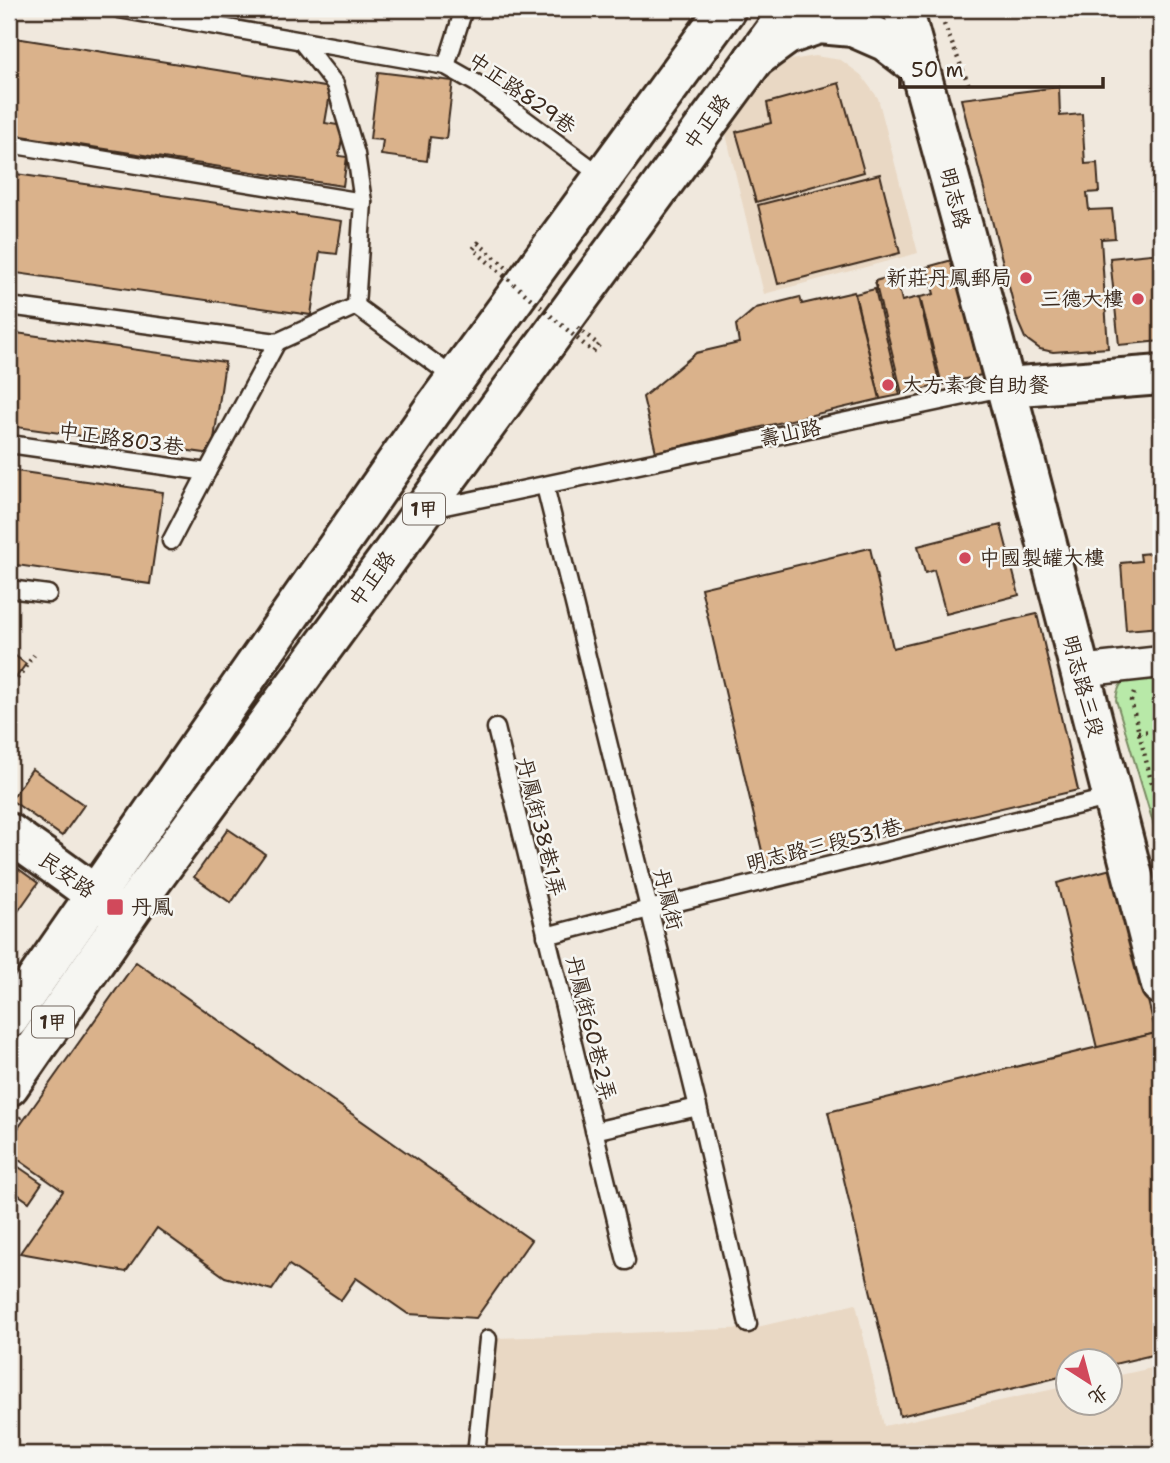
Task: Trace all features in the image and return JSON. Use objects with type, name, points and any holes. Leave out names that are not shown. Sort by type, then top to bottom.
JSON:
[{"type":"main road","name":"1甲","points":[[9,1019],[456,379],[726,9]]},
{"type":"main road","name":"中正路","points":[[9,1086],[124,919],[791,9]]},
{"type":"main road","name":"明志路","points":[[903,9],[1007,387]]},
{"type":"main road","points":[[752,61],[787,35],[819,24],[853,27],[885,41],[919,67]]},
{"type":"main road","name":"壽山路","points":[[1007,387],[1161,375]]},
{"type":"main road","name":"明志路三段","points":[[1007,387],[1161,985]]},
{"type":"main road","name":"民安路","points":[[9,833],[96,895],[124,919]]},
{"type":"street","points":[[1079,671],[1161,662]]},
{"type":"lane","name":"中正路829巷","points":[[119,9],[446,66],[476,83],[603,177]]},
{"type":"lane","points":[[446,66],[464,9]]},
{"type":"lane","points":[[301,41],[335,84],[356,154],[363,202],[356,306]]},
{"type":"lane","points":[[9,144],[363,202]]},
{"type":"lane","points":[[9,306],[277,342],[356,306]]},
{"type":"lane","points":[[356,306],[456,379]]},
{"type":"lane","name":"中正路803巷","points":[[9,444],[207,472],[277,342]]},
{"type":"lane","name":"壽山路","points":[[422,512],[1007,387]]},
{"type":"lane","points":[[170,541],[207,472]]},
{"type":"lane","name":"丹鳳街","points":[[545,486],[698,1107],[748,1324]]},
{"type":"lane","points":[[9,589],[48,594]]},
{"type":"lane","name":"丹鳳街38巷1弄","points":[[496,728],[546,936]]},
{"type":"lane","name":"明志路三段531巷","points":[[546,936],[1112,797]]},
{"type":"lane","name":"丹鳳街60巷2弄","points":[[546,936],[626,1261]]},
{"type":"lane","points":[[594,1131],[698,1107]]},
{"type":"lane","points":[[476,1454],[488,1339]]},
{"type":"path","points":[[942,20],[970,89]]},
{"type":"path","points":[[506,267],[478,243],[473,249],[593,352],[598,345],[575,325]]},
{"type":"path","points":[[9,690],[34,655]]},
{"type":"path","points":[[1134,693],[1130,701],[1161,820]]},
{"type":"path","points":[[1138,732],[1161,731]]},
{"type":"shaded area","points":[[815,56],[841,60],[861,75],[878,98],[918,253],[764,294],[725,130],[765,76],[791,60]]},
{"type":"shaded area","points":[[856,1304],[884,1426],[1054,1389],[1054,1418],[1124,1418],[1124,1374],[1161,1366],[1161,1454],[485,1454],[498,1338],[753,1328]]},
{"type":"green space","points":[[1161,672],[1161,849],[1116,700],[1125,680]]},
{"type":"building","points":[[9,37],[331,88],[325,123],[344,126],[339,156],[347,157],[343,186],[9,134]]},
{"type":"building","points":[[378,72],[453,81],[446,139],[430,137],[427,161],[381,155],[383,140],[370,139]]},
{"type":"building","points":[[839,83],[864,172],[756,202],[736,132],[771,123],[767,103]]},
{"type":"building","points":[[1059,87],[1060,116],[1082,114],[1085,164],[1097,163],[1099,192],[1087,193],[1089,210],[1112,209],[1115,238],[1101,239],[1108,348],[1053,352],[1040,349],[1025,338],[1018,322],[961,99]]},
{"type":"building","points":[[9,173],[342,221],[337,254],[320,252],[311,315],[9,272]]},
{"type":"building","points":[[880,174],[900,253],[778,284],[758,205]]},
{"type":"building","name":"三德大樓","points":[[1161,253],[1161,341],[1119,345],[1110,258]]},
{"type":"building","points":[[952,260],[981,375],[942,385],[920,297],[934,294],[927,267]]},
{"type":"building","points":[[896,275],[902,301],[919,297],[940,385],[902,394],[875,281]]},
{"type":"building","points":[[875,289],[900,395],[880,399],[855,294]]},
{"type":"building","points":[[854,292],[880,399],[656,452],[643,397],[696,353],[739,343],[736,325],[756,308],[800,297],[802,304]]},
{"type":"building","points":[[9,332],[225,362],[212,454],[9,426]]},
{"type":"building","points":[[9,470],[163,492],[150,584],[9,564]]},
{"type":"building","name":"中國製罐大樓","points":[[1001,525],[1019,595],[946,614],[934,570],[925,573],[918,546]]},
{"type":"building","points":[[870,548],[893,648],[1037,614],[1078,790],[765,864],[701,588]]},
{"type":"building","points":[[1161,552],[1161,627],[1126,630],[1121,563],[1141,561],[1140,554]]},
{"type":"building","points":[[9,651],[26,664],[9,687]]},
{"type":"building","points":[[32,769],[84,805],[62,836],[11,800]]},
{"type":"building","points":[[228,829],[265,854],[231,903],[194,877]]},
{"type":"building","points":[[9,862],[38,883],[9,924]]},
{"type":"building","points":[[1115,868],[1156,1033],[1097,1048],[1057,883]]},
{"type":"building","points":[[136,962],[531,1240],[476,1318],[408,1314],[356,1278],[341,1300],[289,1265],[272,1290],[225,1277],[157,1228],[126,1272],[20,1253],[63,1191],[9,1153],[9,1141]]},
{"type":"building","points":[[1156,1033],[1161,1055],[1161,1353],[1124,1362],[1124,1348],[1054,1348],[1054,1378],[900,1416],[828,1112]]},
{"type":"building","points":[[10,1161],[42,1183],[29,1202],[9,1188]]},
{"type":"place","name":"新莊丹鳳郵局","points":[[1026,278]]},
{"type":"place","name":"三德大樓","points":[[1138,299]]},
{"type":"place","name":"大方素食自助餐","points":[[888,385]]},
{"type":"place","name":"中國製罐大樓","points":[[965,558]]},
{"type":"place","name":"丹鳳","points":[[115,907]]}]
